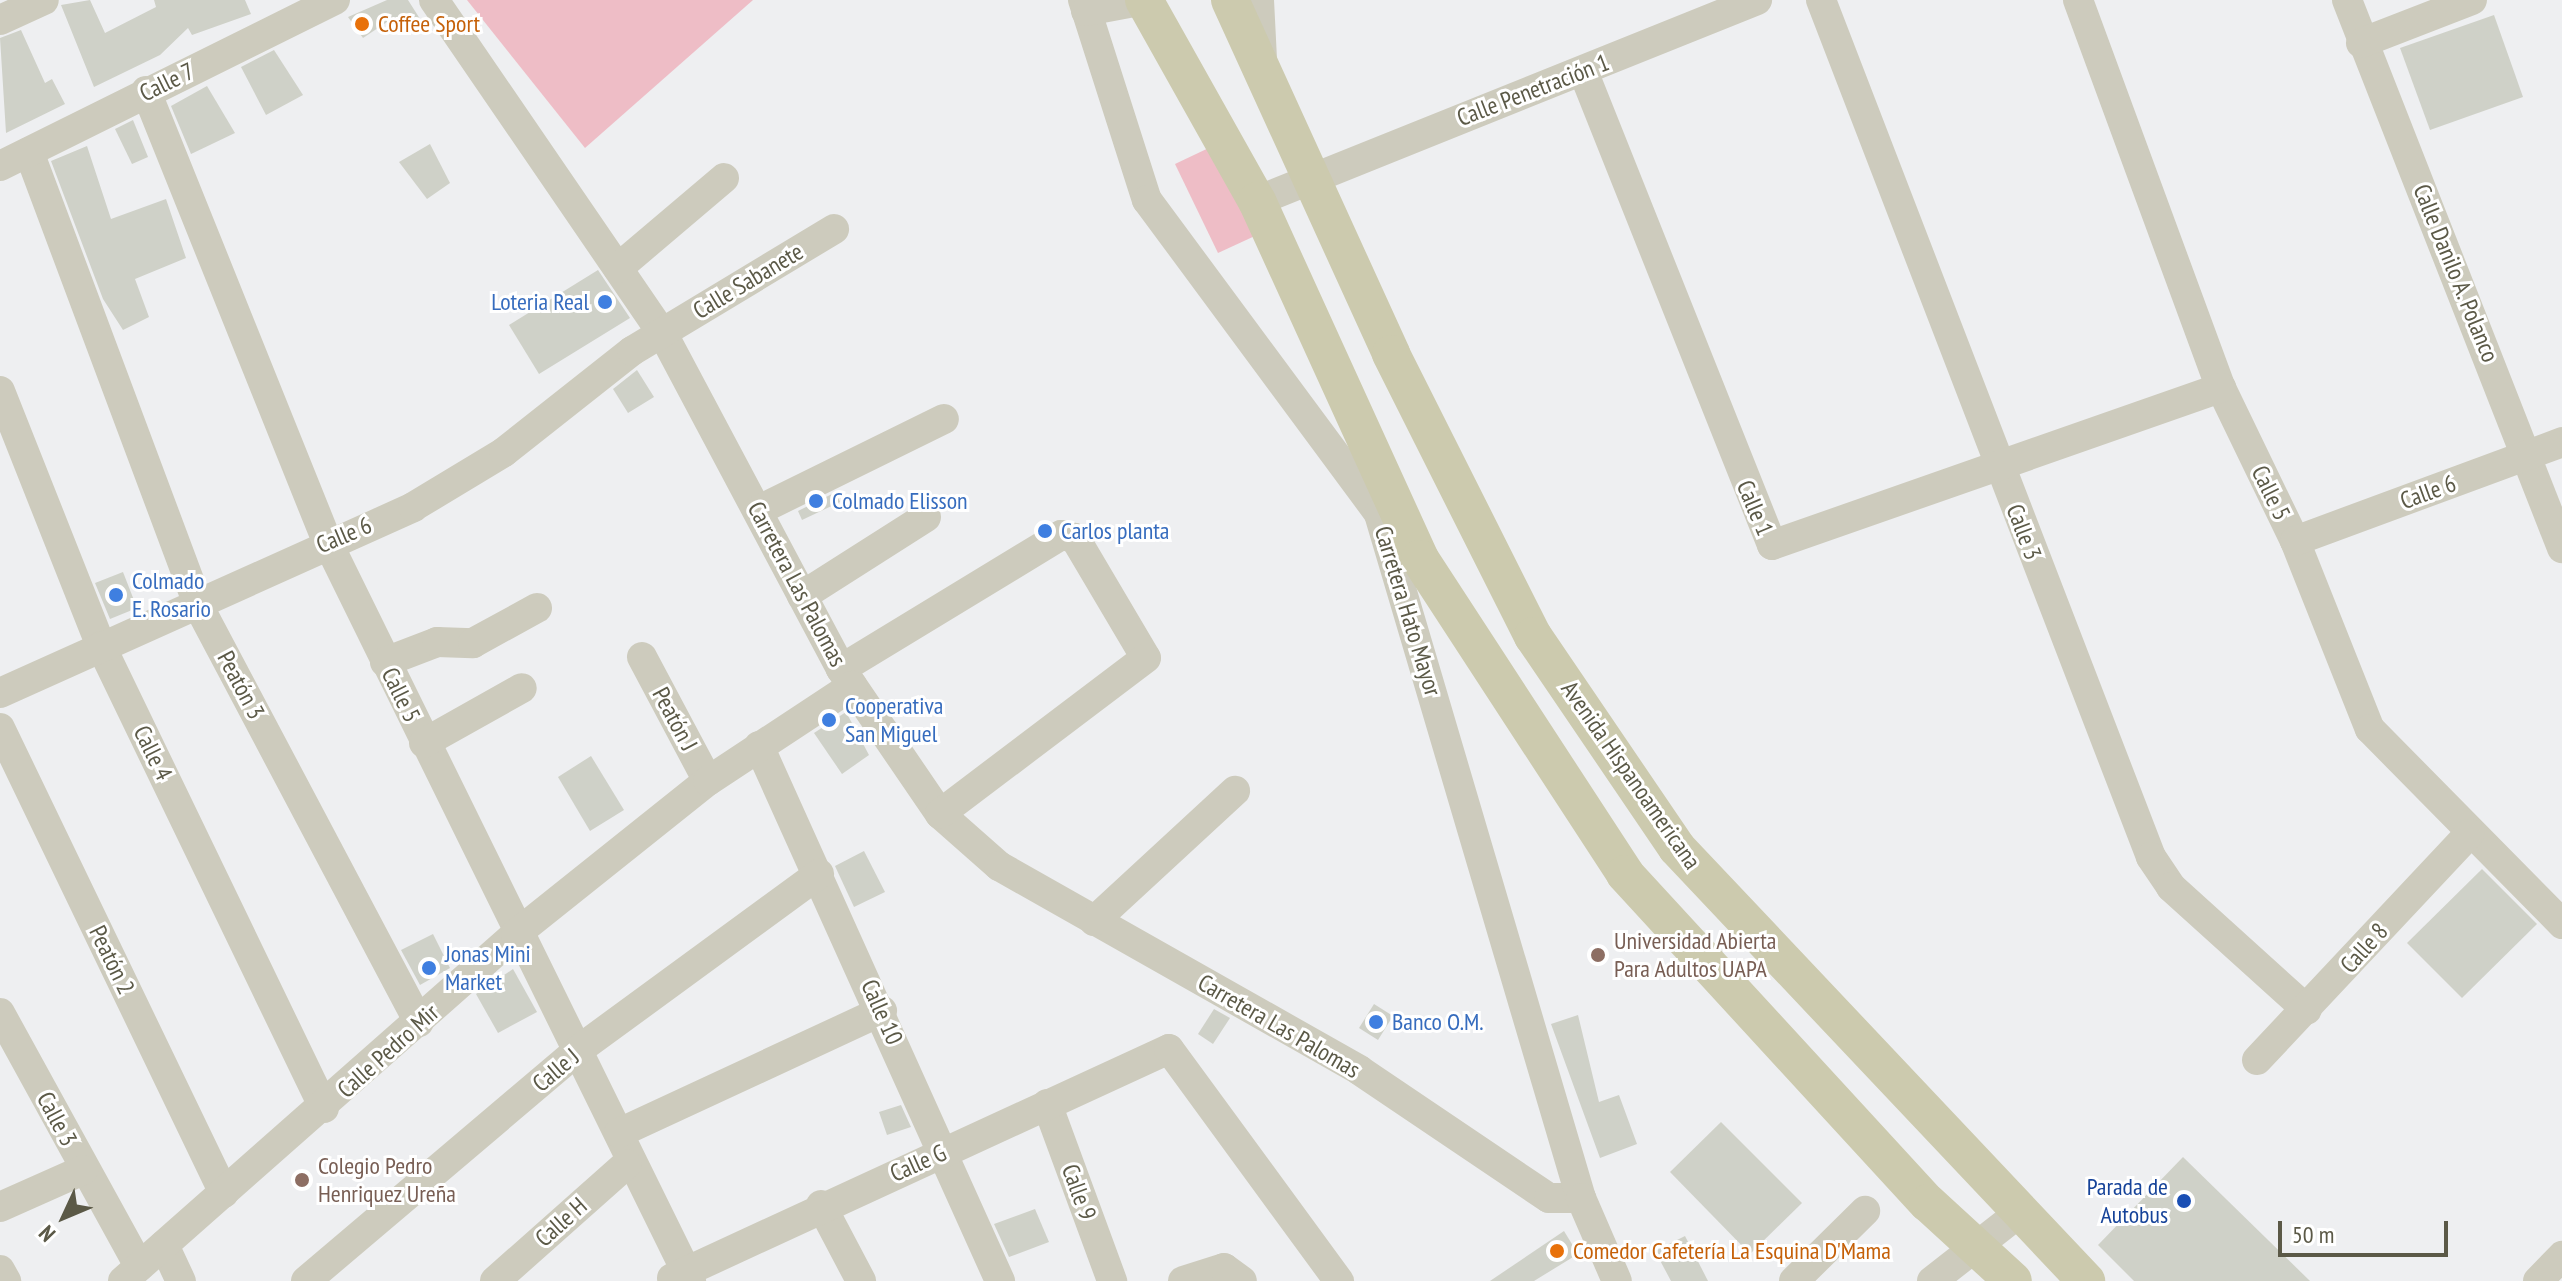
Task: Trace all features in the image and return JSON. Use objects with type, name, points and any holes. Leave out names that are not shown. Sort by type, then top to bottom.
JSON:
[{"type":"main road","points":[[1144,0],[1257,201],[1420,559],[1625,874],[1973,1244],[2013,1281]]},
{"type":"main road","name":"Avenida Hispanoamericana","points":[[1230,0],[1308,176],[1533,636],[1677,848],[2086,1281]]},
{"type":"street","points":[[0,20],[44,0]]},
{"type":"street","name":"Calle 7","points":[[0,166],[335,0]]},
{"type":"street","name":"Carretera Las Palomas","points":[[434,0],[663,334],[846,678],[940,814],[999,866],[1359,1070],[1549,1198],[1581,1198]]},
{"type":"street","points":[[1084,6],[1144,0]]},
{"type":"street","points":[[1259,0],[1263,74]]},
{"type":"street","name":"Calle Penetración 1","points":[[1308,176],[1583,71],[1757,0]]},
{"type":"street","name":"Calle 3","points":[[1821,0],[1999,468],[2159,874],[2307,1010]]},
{"type":"street","name":"Calle 5","points":[[2078,0],[2221,388],[2295,541],[2370,729],[2469,834],[2562,924]]},
{"type":"street","name":"Calle Danilo A. Polanco","points":[[2347,0],[2361,43],[2530,455],[2562,548]]},
{"type":"street","points":[[2361,43],[2472,0]]},
{"type":"street","name":"Carretera Hato Mayor","points":[[1084,6],[1147,200],[1379,514],[1581,1198],[1606,1273]]},
{"type":"street","name":"Calle 1","points":[[1583,71],[1769,543],[1999,468],[2221,388]]},
{"type":"street","name":"Calle 5","points":[[146,91],[327,541],[516,934],[619,1133],[627,1164],[681,1276]]},
{"type":"street","name":"Peatón 3","points":[[29,152],[198,605],[419,1022]]},
{"type":"street","points":[[1257,201],[1308,176]]},
{"type":"street","points":[[618,268],[724,178]]},
{"type":"street","name":"Calle Sabanete","points":[[663,334],[834,229]]},
{"type":"street","name":"Calle 6","points":[[0,693],[198,605],[327,541],[413,507],[478,468],[663,334]]},
{"type":"street","name":"Calle 4","points":[[0,391],[101,646],[324,1108]]},
{"type":"street","points":[[759,510],[944,419]]},
{"type":"street","name":"Calle 6","points":[[2295,541],[2562,442]]},
{"type":"street","points":[[802,596],[926,517]]},
{"type":"street","name":"Calle Pedro Mir","points":[[131,1274],[324,1108],[516,934],[708,781],[759,746],[846,678],[1061,535],[1075,538],[1146,658],[940,814]]},
{"type":"street","points":[[385,662],[437,642],[473,643],[537,608]]},
{"type":"street","name":"Peatón J","points":[[642,657],[708,781]]},
{"type":"street","points":[[424,743],[522,688]]},
{"type":"street","name":"Peatón 2","points":[[0,728],[224,1193]]},
{"type":"street","name":"Calle 10","points":[[759,746],[882,1011],[1000,1281]]},
{"type":"street","points":[[1094,921],[1235,791]]},
{"type":"street","name":"Calle 8","points":[[2257,1060],[2469,834]]},
{"type":"street","name":"Calle J","points":[[306,1281],[577,1051],[819,874]]},
{"type":"street","points":[[619,1133],[882,1011]]},
{"type":"street","name":"Calle 3","points":[[0,1013],[83,1170],[131,1274]]},
{"type":"street","name":"Calle G","points":[[681,1276],[821,1205],[943,1153],[1169,1049],[1339,1281]]},
{"type":"street","name":"Calle 9","points":[[1047,1104],[1112,1281]]},
{"type":"street","name":"Calle H","points":[[495,1281],[627,1164]]},
{"type":"street","points":[[0,1207],[83,1170]]},
{"type":"street","points":[[821,1205],[861,1281]]},
{"type":"street","points":[[1794,1281],[1865,1211]]},
{"type":"street","points":[[1932,1281],[1973,1244],[2019,1213]]},
{"type":"street","points":[[164,1245],[181,1281]]},
{"type":"street","points":[[2538,1281],[2562,1256]]},
{"type":"street","points":[[1183,1281],[1224,1268],[1242,1281]]},
{"type":"street","points":[[0,1270],[6,1281]]},
{"type":"shaded area","points":[[467,0],[753,0],[585,148]]},
{"type":"shaded area","points":[[1215,145],[1257,235],[1218,253],[1175,164]]},
{"type":"building","points":[[90,0],[105,33],[156,7],[154,0],[245,0],[251,14],[192,35],[188,28],[160,55],[94,87],[61,5]]},
{"type":"building","points":[[387,0],[408,0],[422,22],[400,32],[390,20],[363,38],[348,17]]},
{"type":"building","points":[[2494,15],[2523,97],[2430,130],[2400,48]]},
{"type":"building","points":[[21,30],[45,83],[52,79],[65,104],[6,133],[0,38]]},
{"type":"building","points":[[274,50],[303,95],[266,115],[241,67]]},
{"type":"building","points":[[207,86],[235,133],[191,154],[171,106]]},
{"type":"building","points":[[133,120],[148,157],[132,164],[115,129]]},
{"type":"building","points":[[430,144],[450,183],[427,199],[399,162]]},
{"type":"building","points":[[87,146],[111,219],[166,199],[186,258],[135,279],[149,317],[123,330],[103,299],[51,161]]},
{"type":"building","points":[[598,270],[630,318],[539,374],[509,325]]},
{"type":"building","points":[[637,370],[654,397],[628,413],[613,389]]},
{"type":"building","points":[[836,492],[840,502],[802,520],[798,511]]},
{"type":"building","name":"Colmado E. Rosario","points":[[123,572],[137,608],[110,619],[95,583]]},
{"type":"building","points":[[846,712],[869,755],[842,774],[814,733]]},
{"type":"building","points":[[591,756],[624,810],[590,831],[558,777]]},
{"type":"building","points":[[864,851],[885,892],[854,907],[835,866]]},
{"type":"building","points":[[2482,869],[2537,924],[2462,998],[2407,943]]},
{"type":"building","points":[[433,934],[450,968],[420,985],[401,950]]},
{"type":"building","points":[[513,969],[537,1012],[498,1033],[476,994]]},
{"type":"building","name":"Banco O.M.","points":[[1374,1004],[1393,1016],[1378,1040],[1359,1028]]},
{"type":"building","points":[[1214,1009],[1230,1018],[1213,1044],[1198,1034]]},
{"type":"building","points":[[1578,1015],[1599,1102],[1619,1095],[1637,1144],[1600,1158],[1551,1024]]},
{"type":"building","points":[[901,1105],[911,1127],[887,1135],[879,1112]]},
{"type":"building","points":[[1721,1122],[1802,1203],[1750,1254],[1670,1172]]},
{"type":"building","name":"Parada de Autobus","points":[[2183,1157],[2310,1281],[2134,1281],[2098,1245]]},
{"type":"building","points":[[1035,1209],[1049,1242],[1009,1257],[994,1224]]},
{"type":"building","points":[[1564,1231],[1578,1254],[1534,1281],[1490,1281]]},
{"type":"building","points":[[1685,1236],[1708,1281],[1671,1281],[1655,1251]]},
{"type":"place","name":"Coffee Sport","points":[[362,24]]},
{"type":"place","name":"Loteria Real","points":[[605,302]]},
{"type":"place","name":"Colmado Elisson","points":[[816,501]]},
{"type":"place","name":"Carlos planta","points":[[1045,531]]},
{"type":"place","name":"Colmado E. Rosario","points":[[116,595]]},
{"type":"place","name":"Cooperativa San Miguel","points":[[829,720]]},
{"type":"place","name":"Universidad Abierta Para Adultos UAPA","points":[[1598,955]]},
{"type":"place","name":"Jonas Mini Market","points":[[429,968]]},
{"type":"place","name":"Banco O.M.","points":[[1376,1022]]},
{"type":"place","name":"Colegio Pedro Henriquez Ureña","points":[[302,1180]]},
{"type":"place","name":"Parada de Autobus","points":[[2184,1201]]},
{"type":"place","name":"Comedor Cafetería La Esquina D'Mama","points":[[1557,1251]]}]
